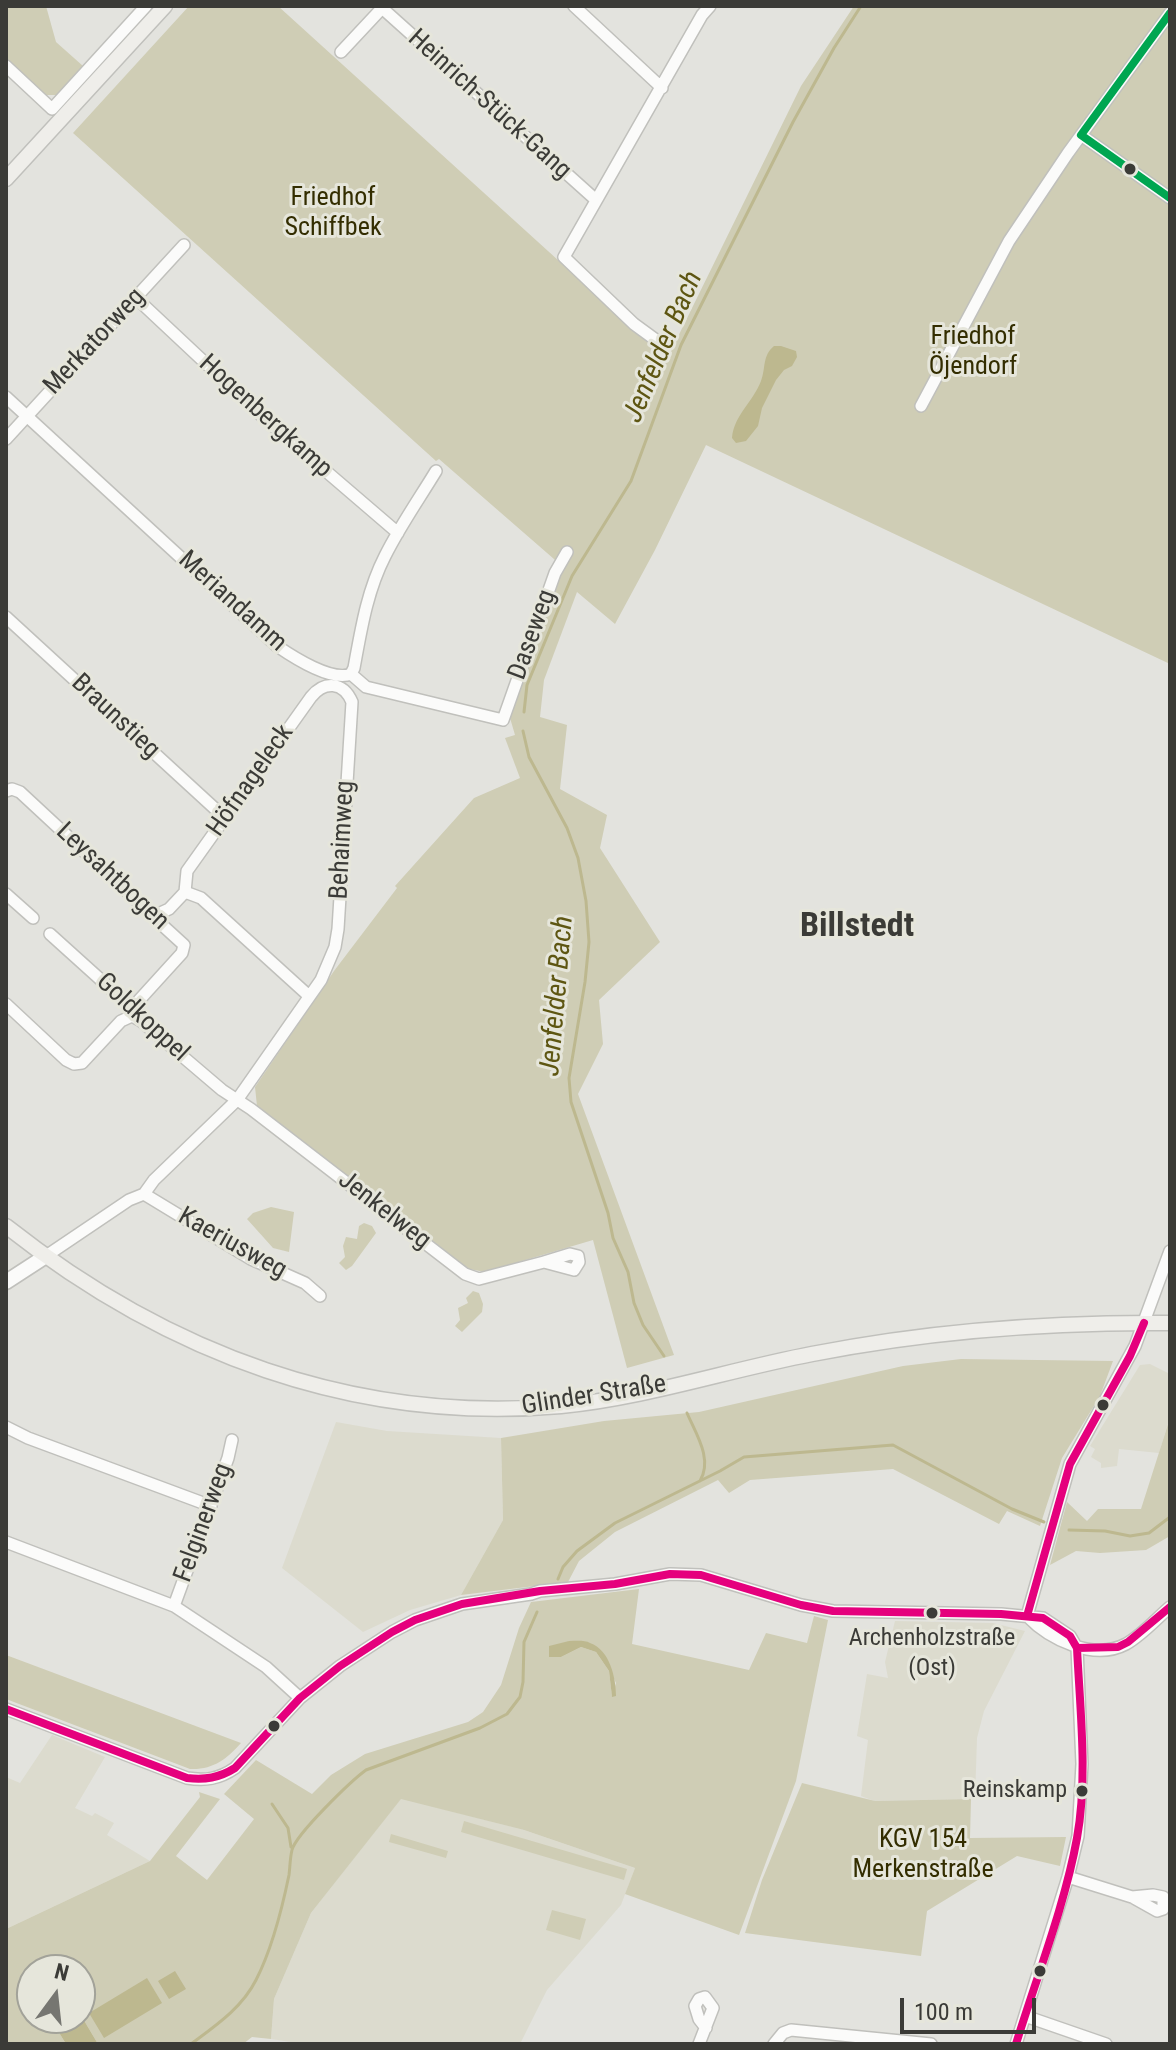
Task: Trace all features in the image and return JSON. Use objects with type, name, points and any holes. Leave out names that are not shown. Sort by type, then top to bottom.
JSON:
[{"type":"main road","points":[[6,179],[55,116],[165,6]]},
{"type":"main road","name":"Glinder Straße","points":[[6,1226],[46,1256],[158,1325],[230,1358],[280,1377],[363,1398],[463,1409],[519,1409],[579,1404],[816,1353],[919,1337],[1049,1325],[1170,1323]]},
{"type":"street","points":[[6,66],[55,116],[146,6]]},
{"type":"street","points":[[574,6],[662,88]]},
{"type":"street","points":[[660,343],[634,324],[564,257],[710,6]]},
{"type":"street","points":[[341,52],[383,7]]},
{"type":"street","name":"Heinrich-Stück-Gang","points":[[383,7],[596,200]]},
{"type":"street","points":[[921,406],[1009,241],[1170,13]]},
{"type":"street","points":[[1081,135],[1170,198]]},
{"type":"street","name":"Merkatorweg","points":[[6,439],[184,245]]},
{"type":"street","name":"Hogenbergkamp","points":[[136,298],[286,437],[398,533]]},
{"type":"street","name":"Meriandamm","points":[[6,397],[277,646],[324,671],[344,677],[351,674],[366,687],[503,720]]},
{"type":"street","points":[[351,674],[372,589],[385,556],[436,471]]},
{"type":"street","name":"Daseweg","points":[[503,720],[555,573],[567,552]]},
{"type":"street","name":"Braunstieg","points":[[6,617],[224,817]]},
{"type":"street","name":"Höfnageleck","points":[[185,892],[187,871],[311,697],[321,687],[335,686]]},
{"type":"street","name":"Behaimweg","points":[[309,996],[328,965],[338,929],[352,702],[346,692],[335,686]]},
{"type":"street","name":"Leysahtbogen","points":[[6,791],[12,789],[20,792],[146,909],[158,914],[161,924],[180,940],[184,949],[132,1008],[132,1016]]},
{"type":"street","points":[[6,1282],[129,1200],[144,1194],[154,1180],[237,1100],[309,996],[201,898],[185,892],[169,909],[158,914]]},
{"type":"street","points":[[6,894],[33,918]]},
{"type":"street","name":"Goldkoppel","points":[[50,934],[132,1008],[132,1016],[237,1100]]},
{"type":"street","points":[[6,1004],[74,1064],[82,1063],[121,1021],[132,1016]]},
{"type":"street","name":"Jenkelweg","points":[[237,1100],[471,1277],[486,1278],[544,1262]]},
{"type":"street","name":"Kaeriusweg","points":[[144,1194],[251,1259],[305,1283],[320,1296]]},
{"type":"street","points":[[1027,1616],[1070,1464],[1130,1356],[1170,1251]]},
{"type":"street","points":[[6,1427],[211,1506]]},
{"type":"street","name":"Felginerweg","points":[[174,1606],[232,1440]]},
{"type":"street","points":[[6,1542],[174,1606],[266,1667],[300,1698]]},
{"type":"street","points":[[6,1709],[187,1778],[202,1780],[225,1775],[235,1768],[300,1698],[371,1644],[442,1609],[540,1591],[590,1587],[670,1574],[717,1578],[801,1605],[833,1611],[1043,1618],[1056,1624],[1075,1640],[1077,1648],[1082,1775],[1078,1836],[1068,1877],[1016,2044]]},
{"type":"street","points":[[1077,1648],[1118,1647],[1170,1607]]},
{"type":"street","points":[[1068,1877],[1132,1897]]},
{"type":"street","points":[[1025,2016],[1106,2044]]},
{"type":"street","points":[[699,2044],[706,2028]]},
{"type":"street","points":[[774,2044],[783,2033],[791,2030],[931,2044]]},
{"type":"shaded area","points":[[774,346],[796,351],[797,357],[776,380],[762,408],[758,426],[746,441],[736,443],[732,438],[736,422],[758,389],[766,358]]},
{"type":"shaded area","points":[[1150,1364],[1170,1374],[1170,1417],[1159,1453],[1119,1449],[1117,1466],[1101,1468],[1101,1463],[1091,1457],[1095,1449],[1090,1446],[1140,1365]]},
{"type":"shaded area","points":[[336,1422],[387,1431],[501,1438],[503,1520],[461,1595],[410,1610],[363,1632],[282,1568]]},
{"type":"shaded area","points":[[895,1621],[993,1623],[1025,1631],[984,1711],[977,1738],[975,1799],[874,1801],[861,1796],[868,1740],[857,1736],[867,1674],[888,1678],[885,1662]]},
{"type":"shaded area","points":[[569,1641],[588,1642],[602,1652],[613,1673],[616,1696],[612,1697],[609,1671],[596,1652],[581,1647],[561,1657],[549,1657],[549,1646]]},
{"type":"shaded area","points":[[52,1735],[105,1757],[75,1808],[92,1816],[95,1813],[114,1823],[107,1835],[150,1861],[6,1929],[6,1777],[20,1783]]},
{"type":"shaded area","points":[[401,1798],[524,1830],[635,1868],[621,1905],[547,1990],[520,2044],[304,2044],[271,2039],[274,1999],[311,1913]]},
{"type":"shaded area","points":[[175,1971],[186,1989],[169,1999],[158,1981]]},
{"type":"shaded area","points":[[147,1978],[162,2003],[104,2038],[96,2025],[96,2009]]},
{"type":"shaded area","points":[[60,2034],[92,2034],[98,2044],[66,2044]]},
{"type":"green space","points":[[6,6],[46,6],[56,42],[83,66],[57,95],[46,95],[6,58]]},
{"type":"green space","points":[[189,6],[278,6],[667,359],[801,86],[854,6],[1170,6],[1170,664],[706,445],[615,624],[577,592],[544,680],[540,717],[567,725],[560,789],[607,815],[600,848],[660,942],[599,1000],[603,1044],[578,1094],[674,1355],[627,1368],[593,1240],[485,1272],[469,1269],[257,1106],[255,1087],[334,971],[397,888],[395,886],[474,798],[520,778],[505,738],[515,735],[508,711],[562,566],[439,459],[436,461],[73,133]]},
{"type":"green space","points":[[271,1207],[294,1212],[289,1252],[273,1248],[247,1219],[253,1213]]},
{"type":"green space","points":[[364,1223],[372,1226],[376,1233],[346,1270],[339,1263],[345,1257],[343,1246],[346,1237],[357,1239],[359,1226]]},
{"type":"green space","points":[[473,1291],[479,1293],[482,1312],[462,1332],[455,1326],[460,1320],[458,1308],[468,1303],[466,1298]]},
{"type":"green space","points":[[961,1359],[1113,1361],[1100,1396],[1062,1458],[1040,1526],[1007,1511],[999,1524],[893,1469],[750,1480],[729,1493],[718,1480],[615,1532],[579,1561],[568,1582],[461,1595],[503,1520],[501,1438],[604,1421],[699,1412],[903,1366]]},
{"type":"green space","points":[[1170,1418],[1170,1536],[1146,1550],[1076,1551],[1050,1565],[1067,1502],[1087,1521],[1098,1509],[1141,1509]]},
{"type":"green space","points":[[639,1589],[632,1644],[749,1670],[766,1633],[807,1643],[814,1616],[828,1620],[796,1781],[739,1935],[625,1894],[635,1868],[524,1830],[401,1799],[311,1913],[274,1999],[271,2039],[252,2037],[243,2044],[98,2044],[92,2034],[96,2034],[96,1954],[16,1954],[16,2034],[60,2034],[66,2044],[6,2044],[6,1929],[150,1861],[200,1797],[199,1792],[220,1799],[176,1856],[207,1880],[254,1819],[224,1794],[256,1760],[312,1794],[331,1775],[365,1754],[468,1722],[483,1712],[501,1685],[519,1628],[531,1602]],"holes":[[[569,1641],[596,1648],[604,1657],[616,1683],[612,1696],[609,1671],[596,1652],[581,1647],[561,1657]]]},
{"type":"green space","points":[[6,1655],[241,1743],[219,1762],[206,1768],[190,1769],[6,1699]]},
{"type":"green space","name":"KGV 154 Merkenstraße","points":[[802,1783],[875,1801],[971,1799],[970,1838],[1066,1837],[1060,1866],[1017,1856],[927,1911],[921,1956],[745,1933],[762,1880]]},
{"type":"green space","points":[[464,1821],[627,1869],[624,1880],[461,1832]]},
{"type":"green space","points":[[391,1834],[448,1851],[446,1858],[389,1842]]},
{"type":"green space","points":[[552,1910],[586,1919],[580,1940],[546,1930]]},
{"type":"waterway","name":"Jenfelder Bach","points":[[524,712],[527,685],[572,576],[631,481],[681,345],[793,122],[861,6]]},
{"type":"waterway","name":"Jenfelder Bach","points":[[523,731],[529,757],[567,828],[578,858],[586,901],[589,942],[569,1078],[571,1102],[608,1213],[613,1238],[628,1272],[634,1303],[643,1325],[664,1356]]},
{"type":"waterway","name":"Jenfelder Bach","points":[[687,1413],[704,1455],[704,1473],[700,1481]]},
{"type":"waterway","points":[[558,1579],[563,1567],[577,1551],[615,1523],[744,1457],[893,1445],[1012,1509],[1044,1522]]},
{"type":"waterway","points":[[1069,1530],[1105,1531],[1130,1536],[1149,1533],[1170,1517]]},
{"type":"waterway","points":[[191,2044],[236,2008],[256,1980],[280,1915],[292,1850],[303,1832],[366,1770],[480,1728],[507,1714],[520,1697],[524,1642],[537,1612]]},
{"type":"waterway","points":[[272,1804],[288,1828],[291,1847]]},
{"type":"transit line","points":[[1081,135],[1170,13]]},
{"type":"transit line","points":[[1081,135],[1170,198]]},
{"type":"transit line","points":[[1027,1616],[1070,1464],[1130,1356],[1144,1323]]},
{"type":"transit line","points":[[6,1709],[187,1778],[206,1778],[235,1768],[300,1698],[340,1666],[415,1620],[462,1604],[670,1574],[701,1575],[801,1605],[833,1611],[1001,1614],[1043,1618],[1070,1636],[1077,1648],[1082,1792],[1077,1838],[1065,1889],[1016,2044]]},
{"type":"transit line","points":[[1077,1648],[1118,1647],[1170,1607]]},
{"type":"place","name":"Archenholzstraße (Ost)","points":[[932,1613]]},
{"type":"place","name":"Reinskamp","points":[[1082,1791]]},
{"type":"district","name":"Billstedt","points":[[857,927]]},
{"type":"park label","name":"Friedhof Schiffbek","points":[[333,213]]},
{"type":"park label","name":"Friedhof Öjendorf","points":[[973,352]]}]
